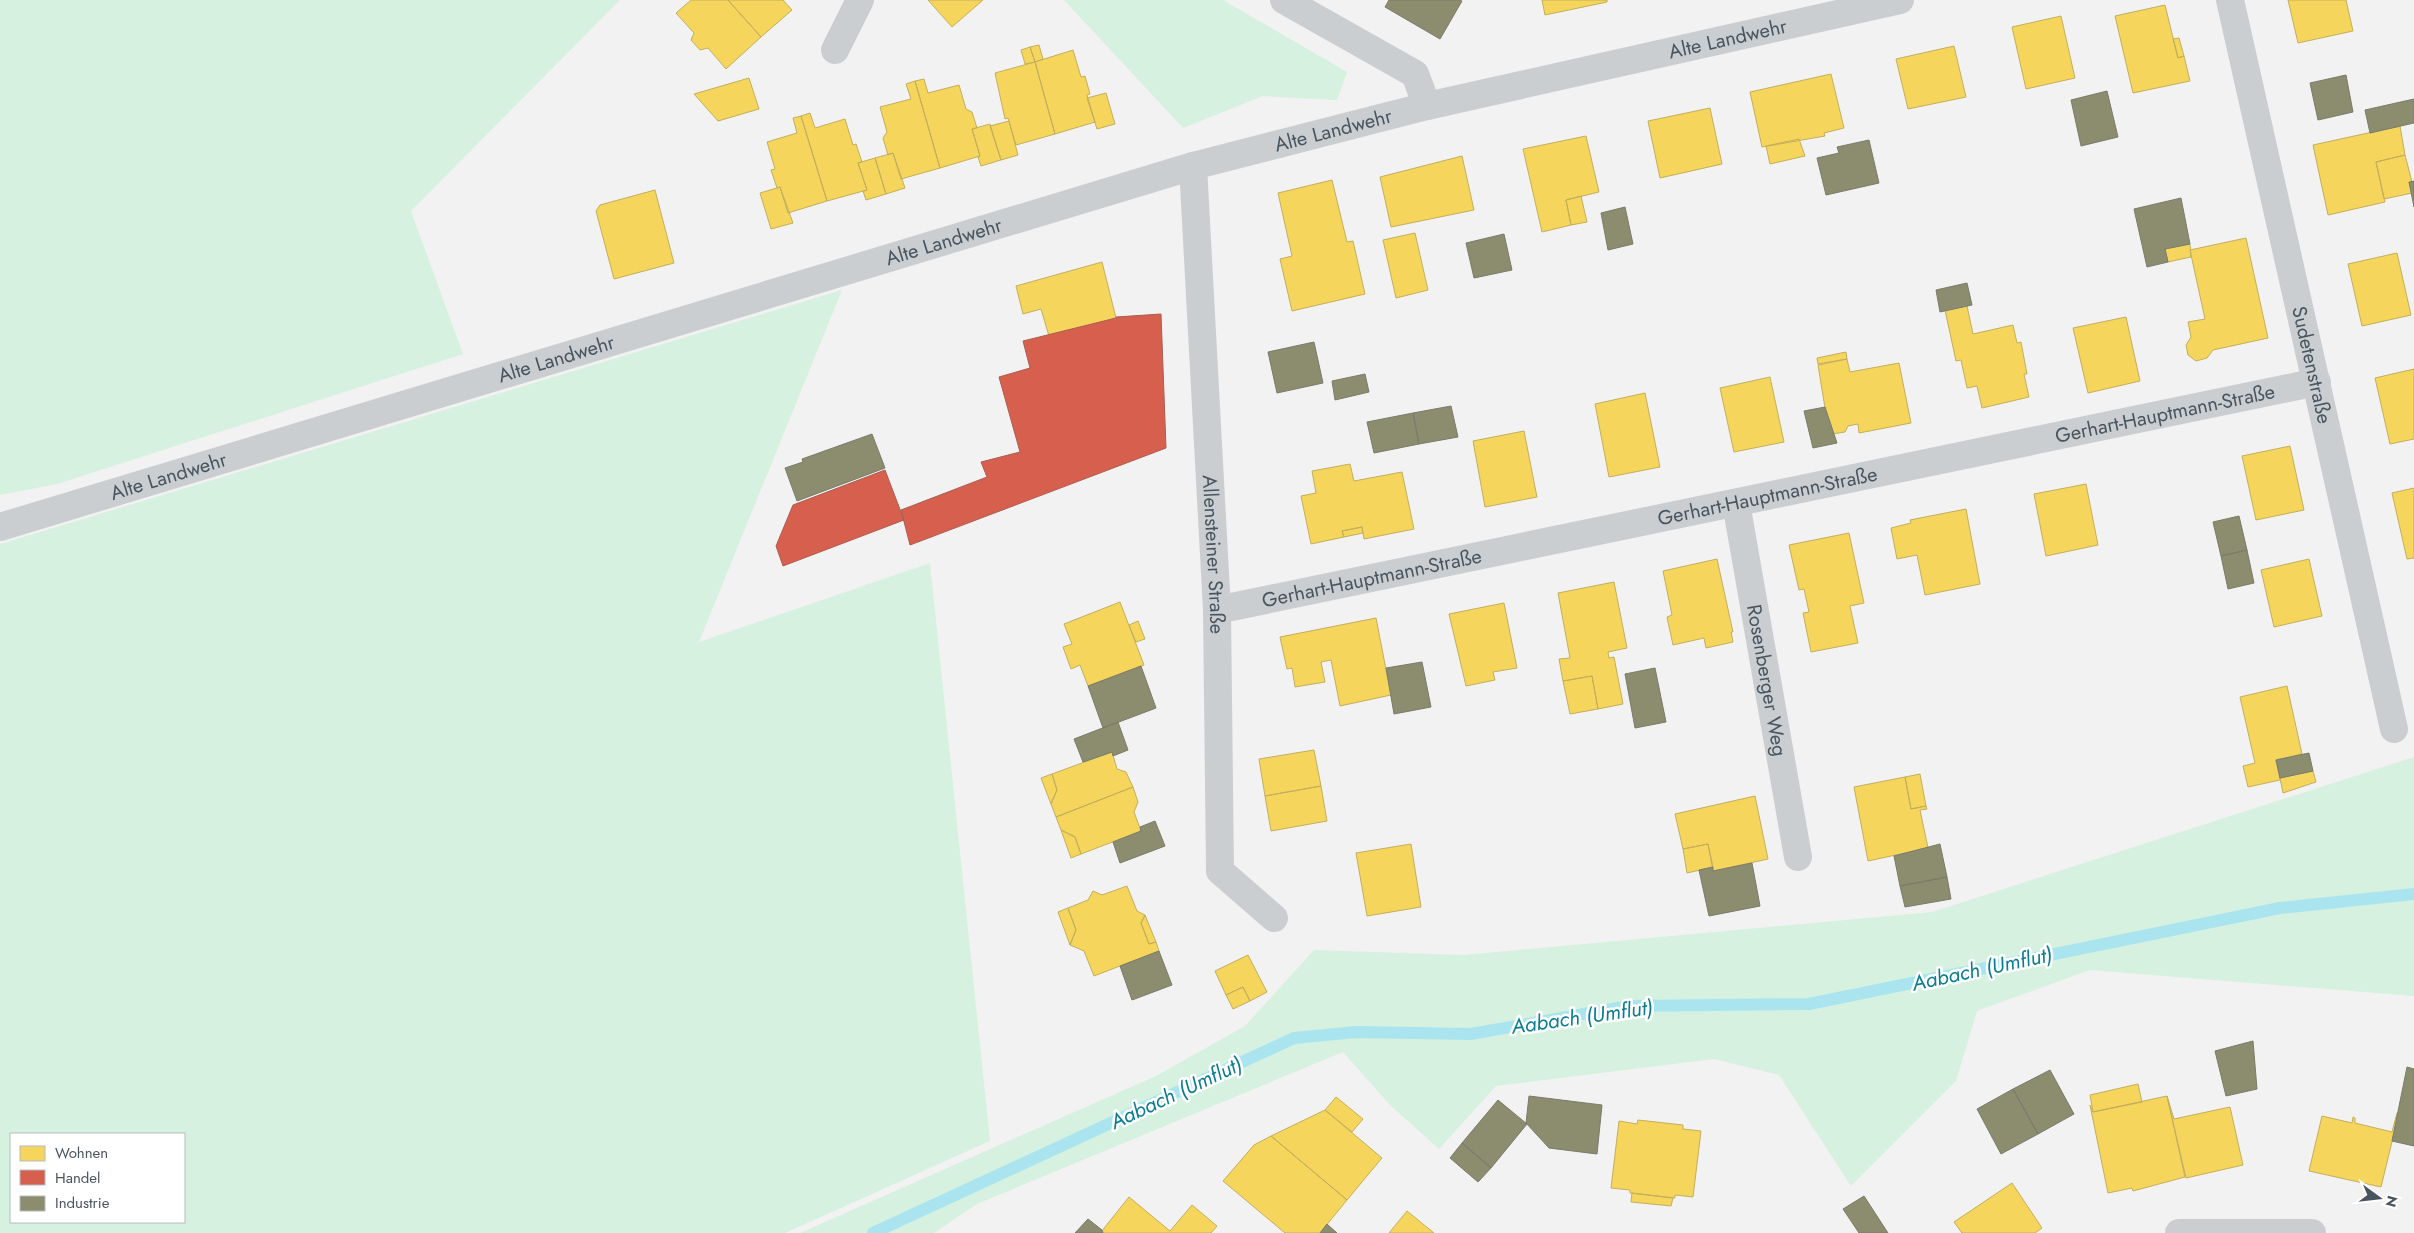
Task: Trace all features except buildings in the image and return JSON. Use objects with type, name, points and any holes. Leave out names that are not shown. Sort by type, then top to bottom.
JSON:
[{"type":"street","points":[[835,50],[860,0]]},
{"type":"street","points":[[1284,0],[1415,74],[1427,106]]},
{"type":"street","name":"Alte Landwehr","points":[[0,527],[1193,166],[1427,106],[1900,0]]},
{"type":"street","name":"Sudetenstraße","points":[[2230,0],[2394,728]]},
{"type":"street","name":"Allensteiner Straße","points":[[1193,166],[1217,610],[1220,870],[1274,918]]},
{"type":"street","name":"Gerhart-Hauptmann-Straße","points":[[1217,610],[2317,382]]},
{"type":"street","name":"Rosenberger Weg","points":[[1736,503],[1798,857]]},
{"type":"street","points":[[2179,1233],[2312,1233]]},
{"type":"green space","points":[[0,0],[620,0],[411,211],[463,354],[57,484],[0,495]]},
{"type":"green space","points":[[1064,0],[1223,0],[1347,72],[1337,100],[1263,96],[1183,128]]},
{"type":"green space","points":[[842,290],[699,642],[930,563],[990,1141],[785,1233],[0,1233],[0,544]]},
{"type":"green space","points":[[2414,757],[2414,996],[2090,970],[1977,1011],[1956,1081],[1851,1186],[1779,1075],[1714,1059],[1496,1086],[1439,1149],[1389,1104],[1343,1052],[977,1204],[934,1233],[800,1233],[1156,1076],[1245,1026],[1314,950],[1464,955],[1932,912]]},
{"type":"waterway","name":"Aabach (Umflut)","points":[[873,1233],[1294,1038],[1356,1032],[1471,1034],[1629,1006],[1809,1004],[2280,908],[2414,894]]}]
